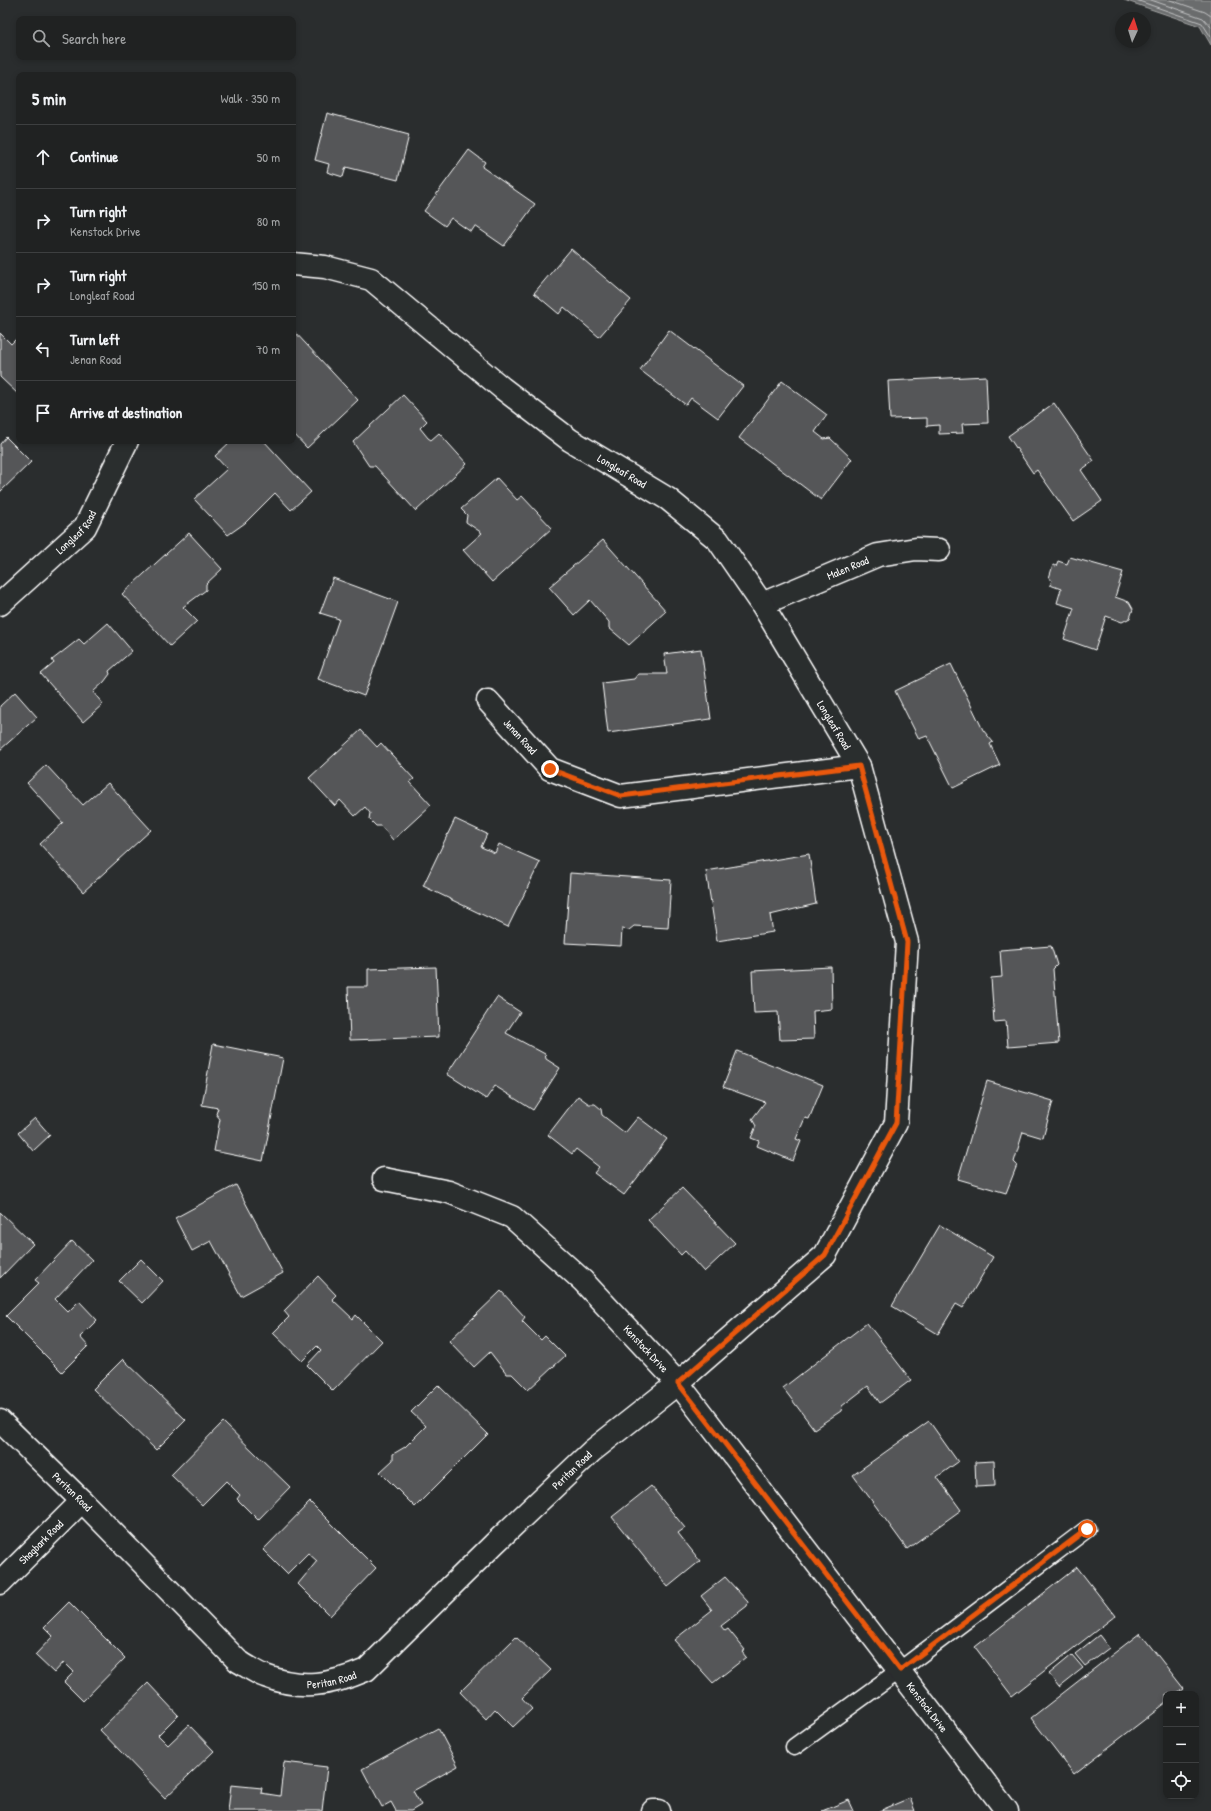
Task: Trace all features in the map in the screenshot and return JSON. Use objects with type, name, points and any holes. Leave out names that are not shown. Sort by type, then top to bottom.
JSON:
[{"type":"street","name":"Longleaf Road","points":[[296,264],[325,267],[371,280],[502,388],[570,440],[668,499],[718,540],[762,604],[859,766],[907,942],[896,1123],[825,1255],[678,1383]]},
{"type":"street","name":"Longleaf Road","points":[[0,604],[85,527],[126,444]]},
{"type":"street","name":"Malen Road","points":[[762,604],[878,555],[916,549],[939,550]]},
{"type":"street","name":"Jenan Road","points":[[488,701],[550,769],[621,796],[859,766]]},
{"type":"street","name":"Kenstock Drive","points":[[384,1179],[449,1192],[512,1217],[583,1280],[678,1383],[1007,1811]]},
{"type":"street","name":"Peritan Road","points":[[0,1421],[82,1501],[238,1661],[264,1676],[292,1684],[315,1685],[344,1680],[366,1670],[495,1543],[592,1451],[678,1383]]},
{"type":"street","name":"Shagbark Road","points":[[0,1583],[82,1501]]},
{"type":"street","points":[[653,1811],[659,1811]]},
{"type":"lane","points":[[794,1747],[900,1670],[1087,1529]]},
{"type":"water","points":[[1124,0],[1211,0],[1211,45],[1200,26]]},
{"type":"building","points":[[327,113],[409,135],[398,180],[346,167],[343,177],[327,172],[329,164],[315,160]]},
{"type":"building","points":[[469,150],[485,162],[482,167],[535,204],[504,246],[475,226],[471,232],[451,218],[445,226],[424,211]]},
{"type":"building","points":[[571,249],[631,300],[599,337],[564,307],[559,314],[534,293]]},
{"type":"building","points":[[669,330],[743,386],[718,418],[691,398],[686,405],[640,370]]},
{"type":"building","points":[[0,333],[11,344],[16,339],[16,392],[0,377]]},
{"type":"building","points":[[296,333],[358,400],[307,448],[296,436]]},
{"type":"building","points":[[986,376],[988,423],[962,424],[963,433],[939,434],[939,425],[927,426],[927,418],[890,419],[888,381]]},
{"type":"building","points":[[782,381],[827,415],[815,432],[824,439],[830,438],[852,459],[821,500],[739,438]]},
{"type":"building","points":[[403,395],[427,421],[420,428],[428,438],[431,440],[439,433],[467,464],[416,511],[375,466],[369,466],[353,442]]},
{"type":"building","points":[[1054,403],[1094,461],[1081,470],[1102,501],[1073,521],[1037,470],[1033,473],[1008,436]]},
{"type":"building","points":[[6,437],[31,462],[0,492],[0,444]]},
{"type":"building","points":[[228,444],[267,444],[311,492],[291,510],[275,493],[245,523],[228,535],[194,499],[227,469],[215,456]]},
{"type":"building","points":[[497,478],[517,500],[522,496],[552,528],[492,582],[463,550],[482,533],[466,522],[467,515],[461,509]]},
{"type":"building","points":[[189,533],[222,569],[206,584],[206,590],[183,607],[197,621],[170,646],[122,594]]},
{"type":"building","points":[[603,540],[666,611],[629,645],[609,628],[609,622],[590,600],[574,615],[549,587]]},
{"type":"building","points":[[1070,557],[1123,572],[1115,597],[1129,602],[1133,609],[1130,618],[1122,622],[1106,616],[1095,650],[1064,639],[1074,608],[1057,603],[1061,589],[1050,585],[1052,580],[1049,578],[1053,565],[1056,566],[1058,561],[1067,564]]},
{"type":"building","points":[[333,578],[398,602],[364,696],[318,679],[339,619],[320,613]]},
{"type":"building","points":[[108,623],[132,651],[109,671],[110,674],[104,682],[93,692],[103,704],[83,722],[41,674],[54,663],[52,660],[79,639],[84,644]]},
{"type":"building","points":[[701,649],[711,719],[608,733],[602,683],[634,679],[638,674],[667,674],[664,654]]},
{"type":"building","points":[[951,664],[983,730],[993,742],[990,744],[1000,765],[953,788],[927,736],[919,739],[895,691]]},
{"type":"building","points":[[15,692],[37,717],[0,750],[0,706]]},
{"type":"building","points":[[361,730],[377,747],[381,743],[414,779],[410,782],[431,805],[393,840],[381,826],[376,826],[369,819],[370,813],[365,807],[355,816],[340,800],[335,806],[309,778]]},
{"type":"building","points":[[46,765],[83,805],[108,783],[151,830],[83,892],[40,844],[63,823],[27,783]]},
{"type":"building","points":[[455,819],[487,834],[481,847],[495,853],[499,844],[540,862],[508,927],[423,886]]},
{"type":"building","points":[[809,854],[816,904],[770,915],[773,932],[717,941],[706,871]]},
{"type":"building","points":[[570,873],[671,880],[668,928],[634,926],[629,930],[622,929],[621,946],[565,943]]},
{"type":"building","points":[[1051,946],[1057,965],[1053,969],[1059,1043],[1008,1047],[1006,1021],[994,1022],[991,978],[1002,977],[1000,950]]},
{"type":"building","points":[[436,967],[439,1037],[350,1040],[348,987],[368,987],[368,969]]},
{"type":"building","points":[[831,967],[832,1009],[813,1011],[814,1039],[780,1040],[778,1012],[754,1013],[752,971]]},
{"type":"building","points":[[497,997],[520,1012],[506,1033],[545,1054],[546,1059],[560,1068],[533,1110],[495,1086],[486,1099],[447,1074]]},
{"type":"building","points":[[213,1044],[283,1058],[263,1161],[214,1151],[220,1119],[216,1114],[218,1108],[202,1105]]},
{"type":"building","points":[[737,1051],[823,1085],[809,1119],[805,1118],[796,1139],[801,1141],[793,1161],[757,1146],[759,1141],[751,1138],[756,1126],[752,1119],[765,1102],[723,1087]]},
{"type":"building","points":[[987,1081],[1053,1101],[1043,1138],[1023,1132],[1014,1162],[1017,1165],[1006,1193],[958,1179]]},
{"type":"building","points":[[578,1096],[589,1104],[595,1104],[601,1109],[602,1115],[625,1133],[638,1117],[667,1139],[624,1195],[594,1173],[599,1167],[576,1149],[572,1154],[548,1135]]},
{"type":"building","points":[[35,1118],[50,1135],[33,1151],[18,1133]]},
{"type":"building","points":[[236,1185],[283,1273],[241,1296],[211,1241],[192,1251],[175,1218]]},
{"type":"building","points":[[682,1188],[735,1243],[704,1272],[685,1251],[681,1255],[648,1220]]},
{"type":"building","points":[[0,1212],[33,1244],[0,1278]]},
{"type":"building","points":[[940,1225],[993,1257],[963,1308],[956,1304],[938,1334],[892,1306]]},
{"type":"building","points":[[72,1241],[92,1260],[55,1299],[68,1312],[79,1301],[97,1320],[80,1337],[88,1346],[62,1372],[6,1316],[39,1283],[35,1280]]},
{"type":"building","points":[[141,1259],[163,1281],[142,1303],[119,1281]]},
{"type":"building","points":[[318,1276],[336,1295],[332,1299],[353,1319],[356,1315],[382,1341],[333,1391],[307,1365],[321,1350],[317,1346],[302,1361],[273,1333],[289,1317],[284,1311]]},
{"type":"building","points":[[501,1291],[525,1317],[522,1321],[541,1340],[545,1336],[565,1356],[528,1390],[512,1374],[507,1374],[490,1352],[474,1367],[449,1341]]},
{"type":"building","points":[[867,1323],[911,1380],[880,1403],[868,1386],[842,1406],[841,1411],[814,1429],[783,1388]]},
{"type":"building","points":[[123,1359],[186,1420],[156,1450],[93,1389]]},
{"type":"building","points":[[438,1385],[488,1434],[415,1507],[380,1472],[393,1460],[393,1454],[405,1447],[426,1426],[411,1412]]},
{"type":"building","points":[[929,1421],[958,1462],[937,1477],[961,1510],[907,1549],[853,1475]]},
{"type":"building","points":[[223,1422],[290,1487],[258,1520],[237,1499],[240,1495],[226,1481],[202,1505],[171,1475]]},
{"type":"building","points":[[994,1461],[995,1486],[976,1487],[975,1462]]},
{"type":"building","points":[[651,1486],[685,1528],[678,1533],[700,1561],[668,1587],[612,1517]]},
{"type":"building","points":[[310,1502],[376,1568],[330,1616],[298,1584],[317,1561],[308,1553],[287,1574],[263,1550]]},
{"type":"building","points":[[1077,1567],[1115,1616],[1012,1696],[975,1647]]},
{"type":"building","points":[[725,1577],[748,1602],[747,1606],[721,1626],[725,1631],[728,1629],[745,1650],[742,1652],[746,1657],[713,1683],[674,1640],[712,1610],[701,1596]]},
{"type":"building","points":[[69,1602],[125,1658],[83,1701],[64,1682],[74,1672],[64,1662],[54,1673],[35,1655],[53,1636],[44,1627]]},
{"type":"building","points":[[1140,1633],[1184,1689],[1181,1691],[1163,1691],[1163,1705],[1074,1774],[1031,1718]]},
{"type":"building","points":[[1099,1635],[1109,1648],[1085,1666],[1075,1654]]},
{"type":"building","points":[[516,1637],[551,1670],[522,1698],[532,1709],[513,1727],[495,1709],[486,1719],[460,1692]]},
{"type":"building","points":[[1072,1655],[1083,1668],[1059,1687],[1049,1674]]},
{"type":"building","points":[[148,1683],[178,1715],[158,1735],[168,1745],[189,1725],[214,1751],[165,1798],[100,1730]]},
{"type":"building","points":[[438,1728],[458,1766],[413,1791],[421,1805],[411,1811],[396,1811],[391,1802],[382,1807],[362,1769]]},
{"type":"building","points":[[284,1762],[327,1767],[322,1811],[228,1811],[231,1785],[262,1788],[261,1793],[280,1796]]},
{"type":"building","points":[[910,1798],[915,1811],[879,1811]]},
{"type":"building","points":[[849,1800],[854,1811],[822,1811]]},
{"type":"route","points":[[550,769],[621,796],[859,766],[907,942],[896,1123],[825,1255],[678,1383],[900,1670],[1087,1529]]}]
